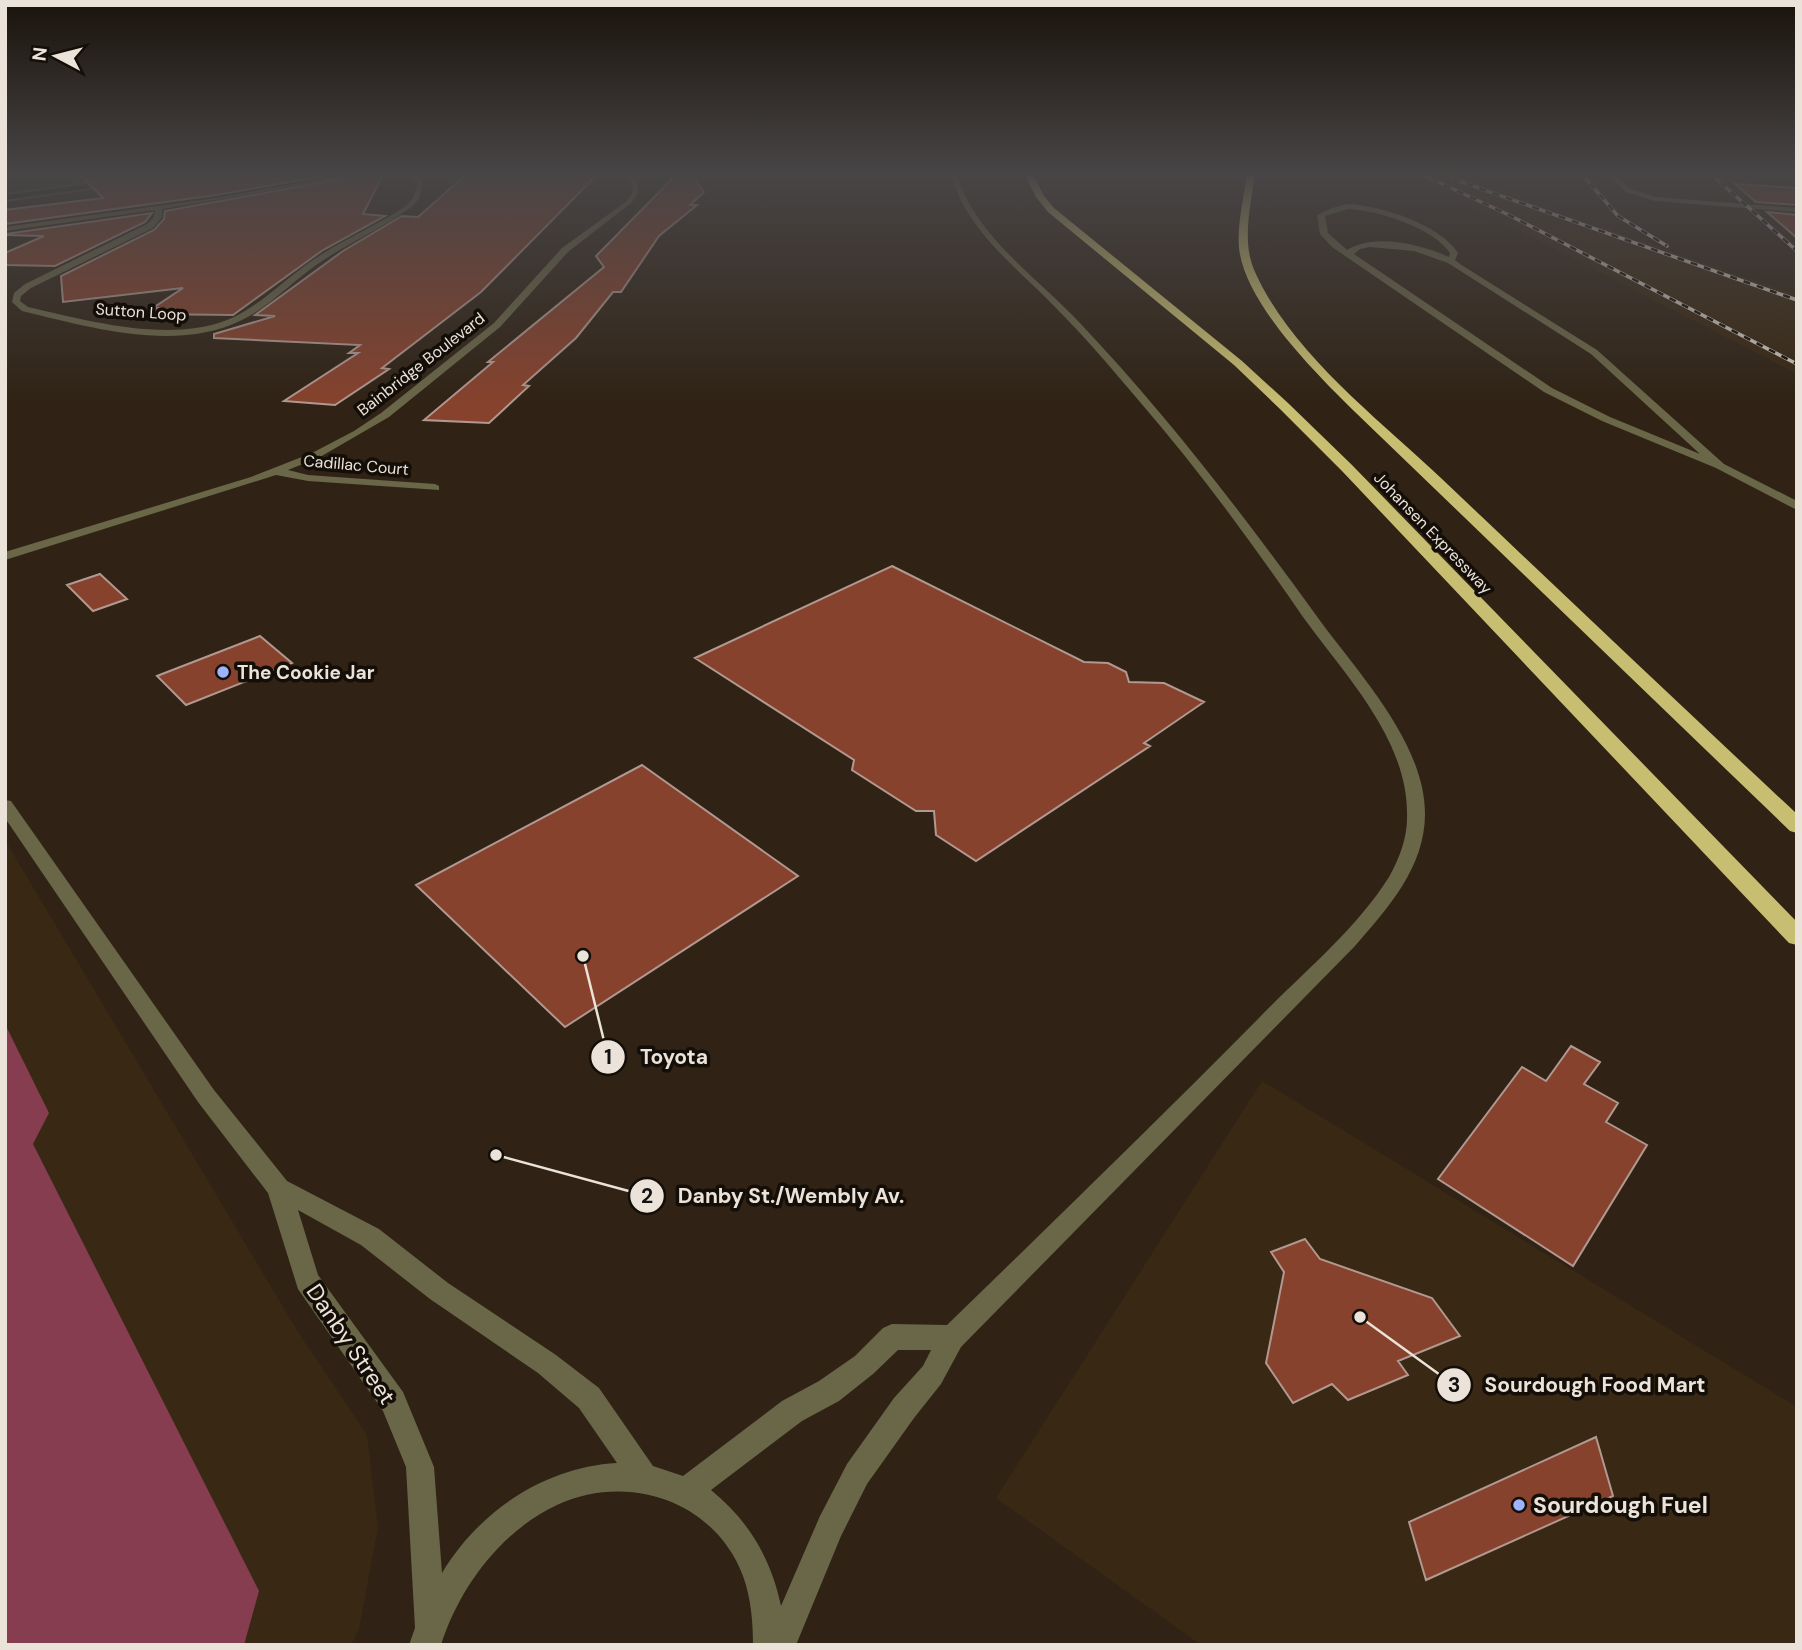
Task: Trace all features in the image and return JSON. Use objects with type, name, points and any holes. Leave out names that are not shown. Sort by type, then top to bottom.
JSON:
[{"type":"highway","name":"Johansen Expressway","points":[[1098,250],[1238,363],[1338,459],[1797,937]]},
{"type":"highway","name":"Johansen Expressway","points":[[1244,250],[1249,270],[1262,296],[1285,328],[1360,407],[1797,826]]},
{"type":"street","name":"Sutton Loop","points":[[101,250],[28,286],[18,295],[16,302],[25,309],[109,326],[169,332],[219,326],[239,319],[335,250]]},
{"type":"street","name":"Bainbridge Boulevard","points":[[5,556],[275,471],[359,433],[487,334],[565,250]]},
{"type":"street","points":[[780,1645],[830,1526],[857,1474],[932,1374],[951,1338],[1195,1098],[1366,919],[1407,860],[1413,840],[1416,812],[1413,788],[1388,729],[1260,546],[1171,429],[1004,250]]},
{"type":"street","points":[[1343,250],[1548,390],[1606,419],[1720,466],[1797,506]]},
{"type":"street","points":[[1351,250],[1351,257]]},
{"type":"street","points":[[1427,250],[1451,261],[1594,352],[1720,466]]},
{"type":"street","points":[[1451,261],[1454,253],[1452,250]]},
{"type":"street","name":"Cadillac Court","points":[[275,471],[308,478],[435,488]]},
{"type":"street","name":"Danby Street","points":[[5,805],[206,1096],[279,1188],[307,1281],[393,1402],[419,1467],[427,1635]]},
{"type":"street","name":"Danby Street","points":[[279,1188],[370,1237],[439,1291],[547,1364],[589,1398],[644,1477]]},
{"type":"street","points":[[688,1490],[792,1411],[829,1391],[864,1365],[892,1337],[951,1338]]},
{"type":"street","points":[[427,1635],[460,1571],[500,1526],[546,1495],[596,1478],[644,1477],[688,1490],[725,1518],[753,1559],[769,1610],[769,1645]]},
{"type":"shaded area","points":[[1557,250],[1668,250],[1797,295],[1797,374]]},
{"type":"shaded area","points":[[5,840],[298,1332],[367,1435],[378,1527],[359,1629],[351,1645],[5,1645]]},
{"type":"shaded area","points":[[5,1024],[49,1113],[33,1144],[259,1591],[244,1645],[5,1645]]},
{"type":"shaded area","points":[[1262,1081],[1797,1407],[1797,1645],[1201,1645],[996,1498]]},
{"type":"building","points":[[12,250],[88,250],[55,266],[5,265],[5,253]]},
{"type":"building","points":[[114,250],[323,250],[233,315],[150,314],[159,308],[153,308],[183,288],[63,302],[61,276]]},
{"type":"building","points":[[523,250],[481,292],[382,368],[389,369],[335,405],[284,401],[358,353],[349,353],[360,345],[214,338],[214,334],[275,316],[255,315],[343,251]]},
{"type":"building","points":[[602,250],[650,250],[621,292],[613,292],[576,338],[523,385],[529,386],[489,423],[424,420],[493,362],[488,362],[604,267],[596,256]]},
{"type":"building","points":[[892,566],[1084,662],[1108,663],[1126,672],[1129,682],[1164,683],[1204,702],[1144,743],[1150,746],[976,861],[936,835],[934,811],[916,811],[852,770],[854,760],[695,658]]},
{"type":"building","points":[[100,574],[127,599],[93,611],[67,585]]},
{"type":"building","name":"The Cookie Jar","points":[[260,636],[292,663],[186,705],[157,676]]},
{"type":"building","points":[[642,765],[798,876],[565,1027],[416,885]]},
{"type":"building","points":[[1571,1046],[1600,1062],[1584,1084],[1618,1103],[1606,1122],[1647,1145],[1573,1266],[1438,1179],[1522,1067],[1546,1081]]},
{"type":"building","points":[[1305,1239],[1320,1259],[1432,1298],[1460,1336],[1398,1361],[1408,1375],[1348,1400],[1332,1384],[1293,1403],[1266,1363],[1284,1272],[1271,1252]]},
{"type":"building","name":"Sourdough Fuel","points":[[1596,1437],[1613,1496],[1426,1580],[1409,1522]]},
{"type":"railway","points":[[1577,250],[1797,364]]},
{"type":"railway","points":[[1655,250],[1797,300]]},
{"type":"place","name":"The Cookie Jar","points":[[223,672]]},
{"type":"place","name":"Toyota","points":[[583,956]]},
{"type":"place","name":"Danby St./Wembly Av.","points":[[496,1155]]},
{"type":"place","name":"Sourdough Food Mart","points":[[1360,1317]]},
{"type":"place","name":"Sourdough Fuel","points":[[1519,1505]]}]
